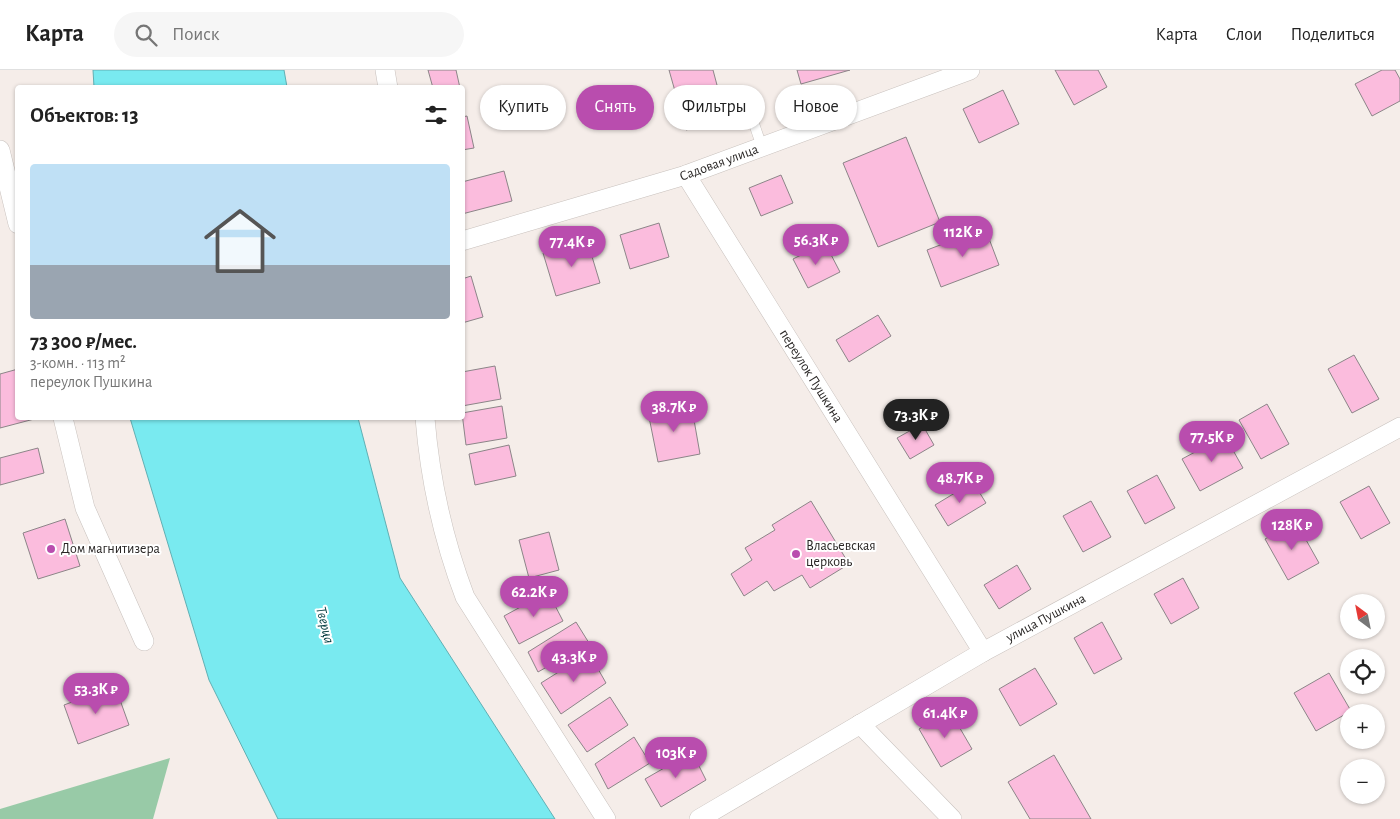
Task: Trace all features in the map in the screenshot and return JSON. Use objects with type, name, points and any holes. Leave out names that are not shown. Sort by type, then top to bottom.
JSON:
[{"type":"street","points":[[385,70],[388,85]]},
{"type":"street","name":"Садовая улица","points":[[465,240],[686,176],[970,70]]},
{"type":"street","points":[[0,150],[15,212]]},
{"type":"street","name":"переулок Пушкина","points":[[686,176],[983,652]]},
{"type":"street","points":[[63,420],[85,508],[144,641]]},
{"type":"street","points":[[425,420],[435,502],[450,557],[465,597],[606,819]]},
{"type":"street","name":"улица Пушкина","points":[[698,819],[983,652],[1400,427]]},
{"type":"street","points":[[860,724],[952,819]]},
{"type":"lane","points":[[756,130],[762,147]]},
{"type":"green space","points":[[170,758],[153,819],[0,819],[0,809]]},
{"type":"water","points":[[93,70],[284,70],[287,85],[94,85]]},
{"type":"water","name":"Тверца","points":[[131,420],[359,420],[400,578],[555,819],[278,819],[209,680]]},
{"type":"building","points":[[428,70],[456,70],[459,85],[432,85]]},
{"type":"building","points":[[669,70],[713,70],[717,85],[673,85]]},
{"type":"building","points":[[797,70],[850,70],[801,84]]},
{"type":"building","points":[[1055,70],[1098,70],[1107,87],[1074,105]]},
{"type":"building","points":[[1382,70],[1395,70],[1400,79],[1400,101],[1372,116],[1355,84]]},
{"type":"building","points":[[1003,90],[1019,124],[979,143],[963,109]]},
{"type":"building","points":[[465,116],[467,116],[474,148],[465,150]]},
{"type":"building","points":[[906,137],[940,222],[878,247],[843,163]]},
{"type":"building","points":[[504,171],[512,201],[465,213],[465,181]]},
{"type":"building","points":[[781,175],[793,203],[761,216],[749,188]]},
{"type":"building","points":[[659,223],[669,257],[630,269],[620,235]]},
{"type":"building","points":[[985,228],[999,265],[941,287],[927,250]]},
{"type":"building","points":[[587,240],[600,283],[556,296],[543,253]]},
{"type":"building","points":[[825,243],[840,272],[808,288],[793,259]]},
{"type":"building","points":[[471,276],[483,317],[465,322],[465,278]]},
{"type":"building","points":[[878,315],[891,336],[849,362],[836,340]]},
{"type":"building","points":[[1354,355],[1379,399],[1352,413],[1328,369]]},
{"type":"building","points":[[495,366],[501,399],[465,405],[465,371]]},
{"type":"building","points":[[15,370],[15,420],[30,420],[0,428],[0,374]]},
{"type":"building","points":[[691,403],[700,454],[658,462],[648,412]]},
{"type":"building","points":[[1267,404],[1289,444],[1261,459],[1239,420]]},
{"type":"building","points":[[502,406],[507,438],[466,445],[463,420],[465,420],[465,412]]},
{"type":"building","points":[[922,424],[934,445],[910,459],[897,438]]},
{"type":"building","points":[[1225,436],[1243,468],[1200,491],[1182,459]]},
{"type":"building","points":[[509,445],[516,476],[475,485],[469,454]]},
{"type":"building","points":[[38,448],[44,473],[0,485],[0,458]]},
{"type":"building","points":[[1157,475],[1175,508],[1145,524],[1127,491]]},
{"type":"building","points":[[973,482],[986,503],[948,526],[935,505]]},
{"type":"building","points":[[1369,486],[1390,523],[1361,539],[1340,502]]},
{"type":"building","name":"Власьевская церковь","points":[[811,501],[849,564],[810,588],[802,575],[774,591],[767,581],[744,596],[731,574],[752,560],[745,548],[775,530],[772,525]]},
{"type":"building","points":[[1091,501],[1111,537],[1083,552],[1063,516]]},
{"type":"building","name":"Дом магнитизера","points":[[65,519],[80,566],[38,579],[23,533]]},
{"type":"building","points":[[1296,522],[1319,563],[1288,580],[1265,539]]},
{"type":"building","points":[[549,532],[559,570],[529,578],[519,540]]},
{"type":"building","points":[[1017,565],[1031,589],[999,609],[984,585]]},
{"type":"building","points":[[1183,578],[1199,608],[1171,624],[1154,594]]},
{"type":"building","points":[[548,592],[563,621],[519,644],[504,616]]},
{"type":"building","points":[[576,622],[589,643],[538,672],[528,652]]},
{"type":"building","points":[[1102,622],[1122,659],[1094,674],[1074,638]]},
{"type":"building","points":[[589,653],[606,683],[561,714],[541,683]]},
{"type":"building","points":[[1035,668],[1057,704],[1020,726],[999,689]]},
{"type":"building","points":[[1329,673],[1347,704],[1340,704],[1340,717],[1316,731],[1294,693]]},
{"type":"building","points":[[115,686],[129,725],[78,744],[64,705]]},
{"type":"building","points":[[610,697],[628,725],[587,752],[568,725]]},
{"type":"building","points":[[950,711],[972,749],[941,767],[919,729]]},
{"type":"building","points":[[634,737],[650,763],[608,789],[595,764]]},
{"type":"building","points":[[692,752],[706,780],[661,807],[645,779]]},
{"type":"building","points":[[1054,755],[1091,819],[1030,819],[1008,782]]},
{"type":"place","name":"Дом магнитизера","points":[[51,549]]},
{"type":"place","name":"Власьевская церковь","points":[[796,554]]}]
